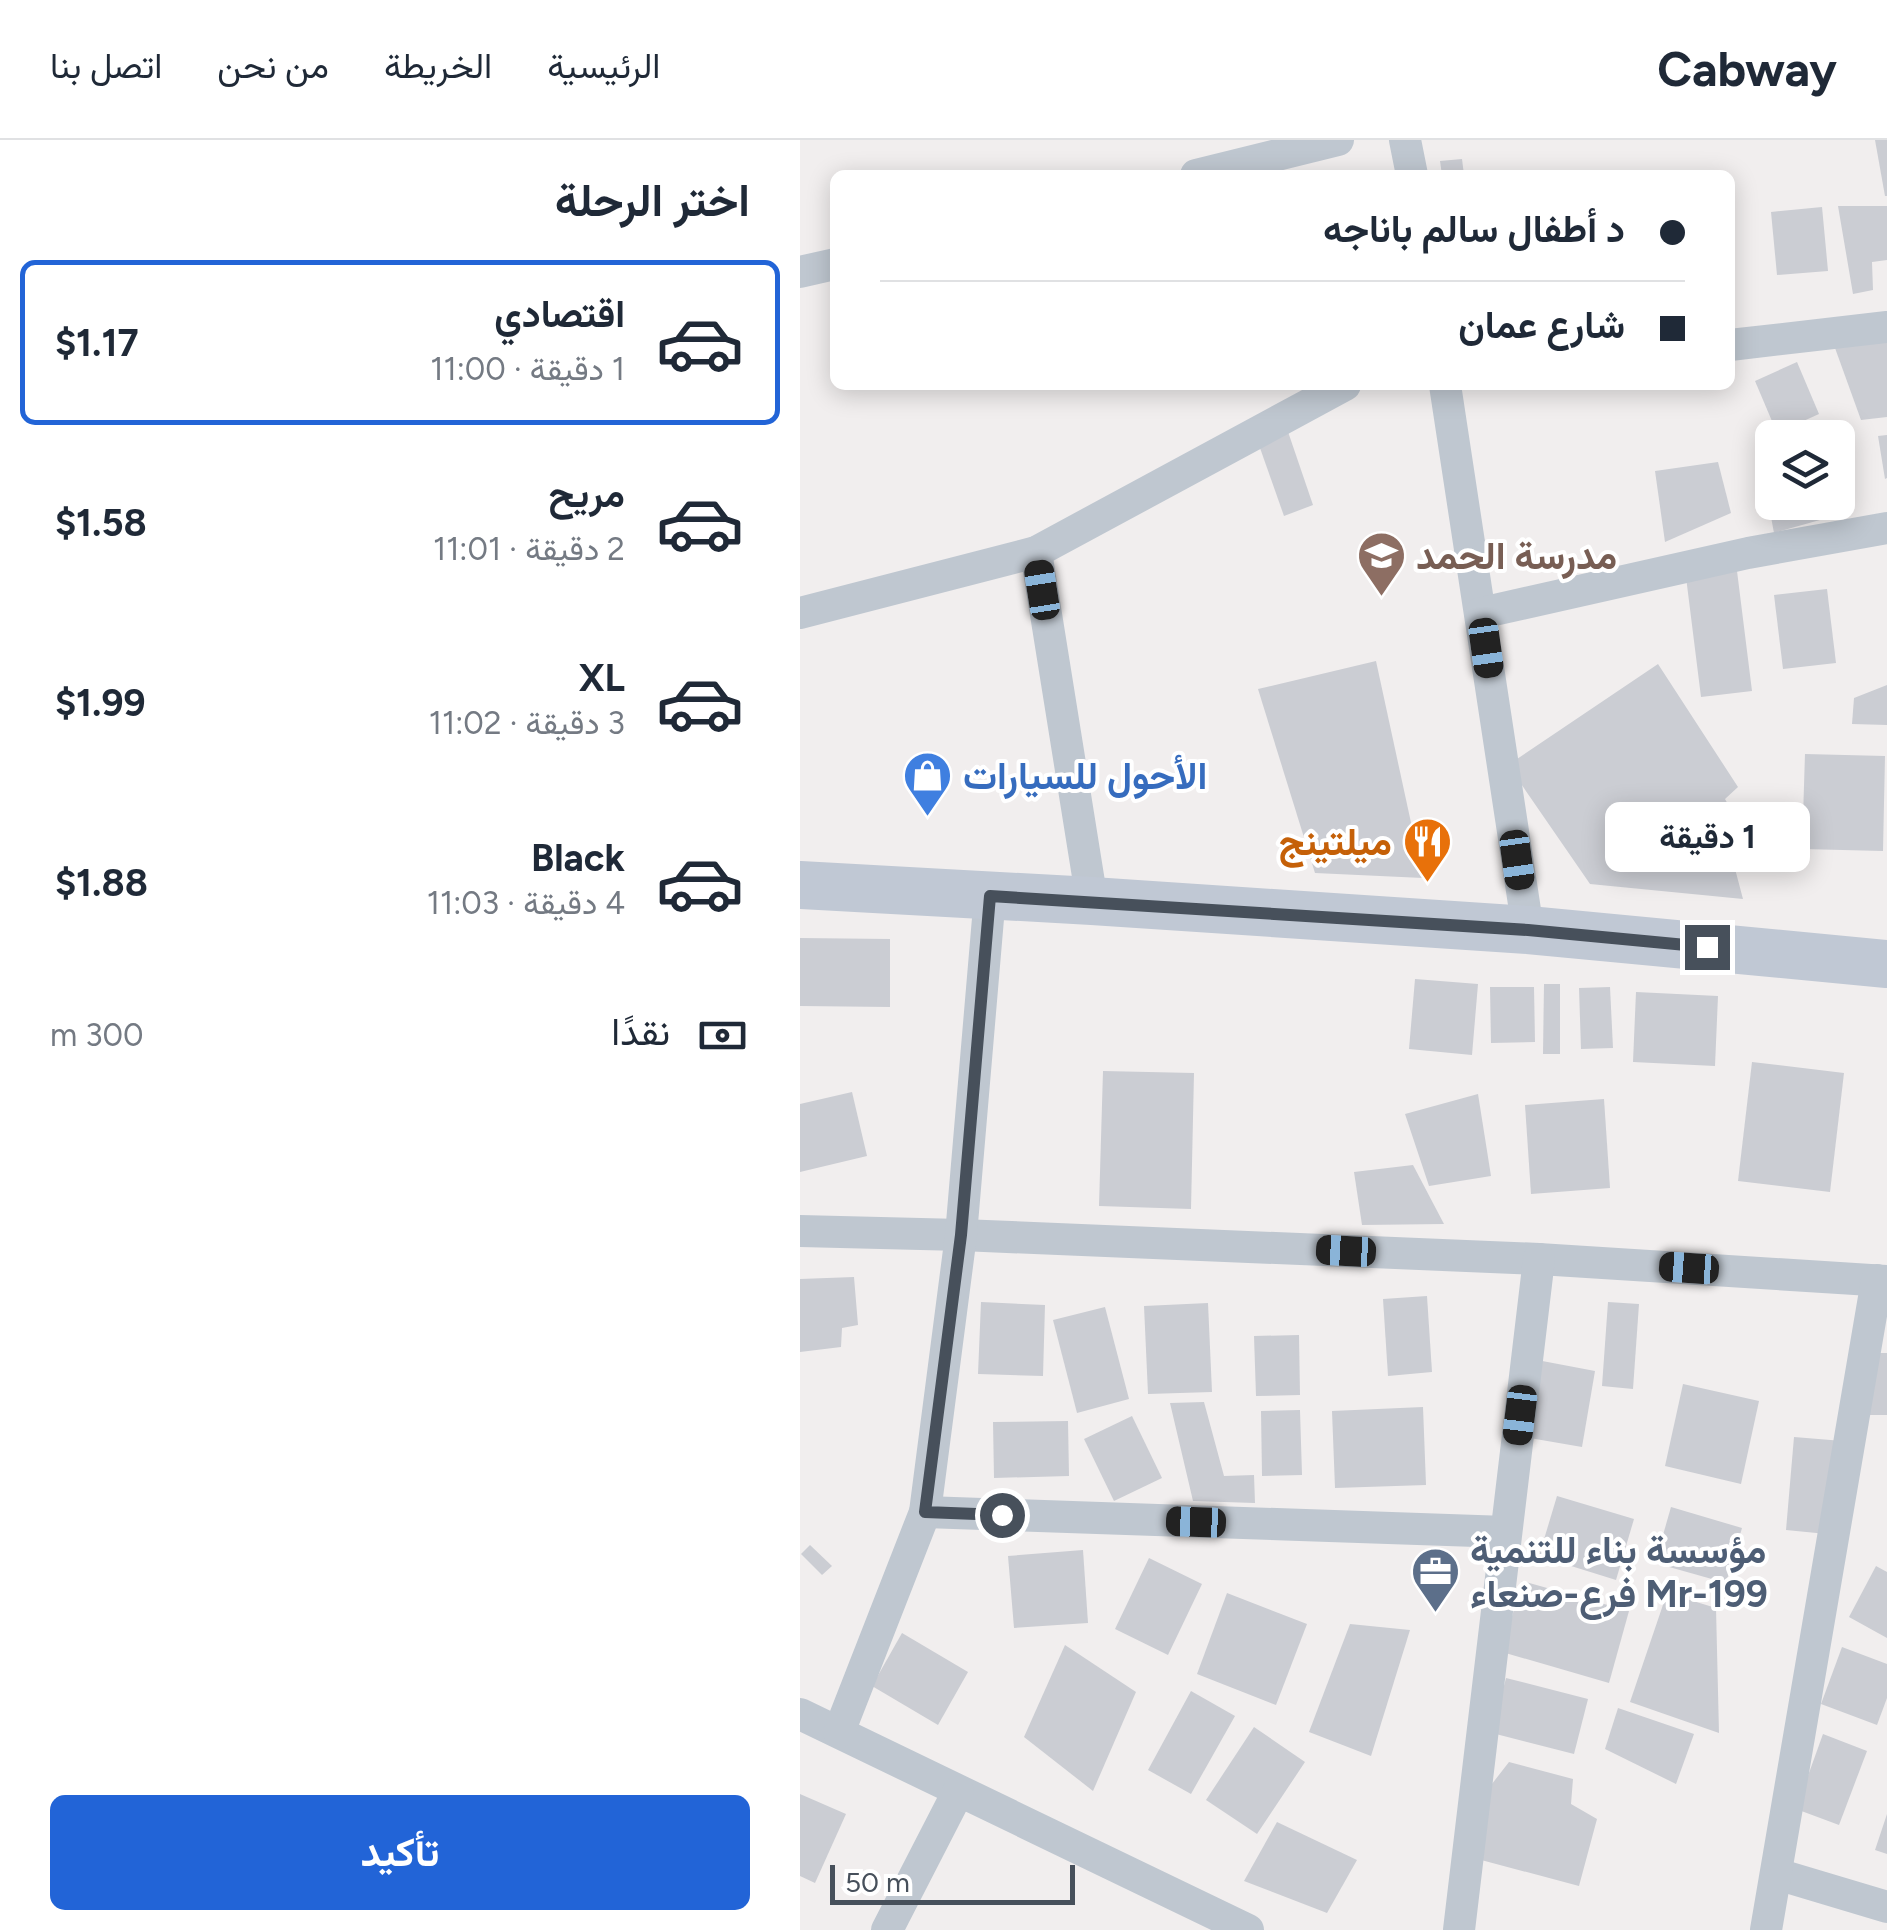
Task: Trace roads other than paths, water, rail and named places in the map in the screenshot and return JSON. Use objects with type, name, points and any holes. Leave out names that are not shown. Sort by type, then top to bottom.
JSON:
[{"type":"street","points":[[1216,170],[1338,140]]},
{"type":"street","points":[[1406,140],[1411,170]]},
{"type":"street","points":[[800,272],[830,265]]},
{"type":"street","points":[[1735,345],[1887,327]]},
{"type":"street","points":[[800,612],[1036,552],[1336,390]]},
{"type":"street","points":[[1446,390],[1528,930]]},
{"type":"street","points":[[1482,613],[1748,553],[1887,528]]},
{"type":"street","points":[[1036,552],[1092,901]]},
{"type":"street","points":[[800,885],[1528,930],[1887,964]]},
{"type":"street","points":[[839,1732],[925,1512],[961,1235],[990,896]]},
{"type":"street","points":[[800,1231],[1538,1258],[1882,1281],[1766,1930]]},
{"type":"street","points":[[1459,1930],[1538,1258]]},
{"type":"street","points":[[925,1512],[1506,1532]]},
{"type":"street","points":[[800,1714],[1248,1930]]},
{"type":"street","points":[[886,1930],[958,1792]]},
{"type":"street","points":[[1777,1874],[1887,1907]]},
{"type":"place","name":"مدرسة الحمد","points":[[1381,598]]},
{"type":"place","name":"الأحول للسيارات","points":[[928,818]]},
{"type":"place","name":"ميلتينج","points":[[1427,884]]},
{"type":"place","name":"مؤسسة بناء للتنمية فرع-صنعاء Mr-199","points":[[1435,1614]]}]
